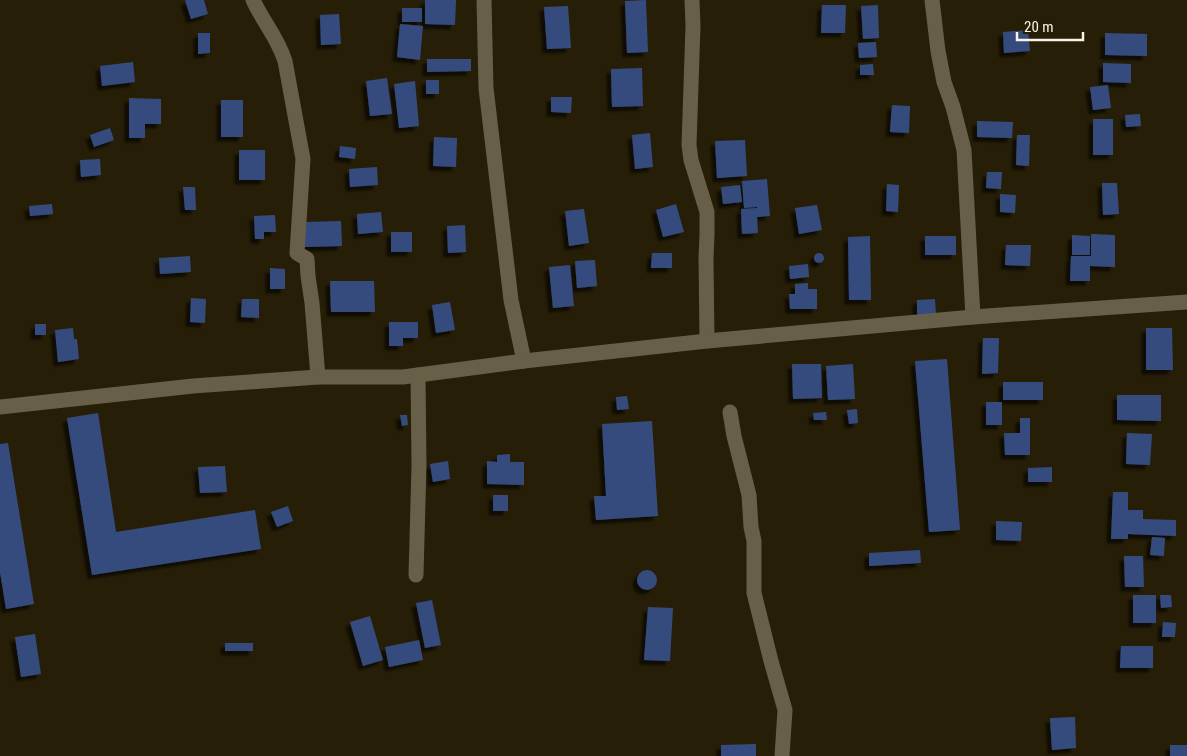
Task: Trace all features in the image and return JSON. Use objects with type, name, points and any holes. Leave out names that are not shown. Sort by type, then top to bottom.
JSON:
[{"type":"street","points":[[253,0],[274,34],[285,61],[303,159],[297,253],[307,259],[318,377]]},
{"type":"street","points":[[484,0],[486,88],[511,300],[524,361]]},
{"type":"street","points":[[692,0],[693,26],[689,145],[691,160],[708,212],[706,258],[707,341]]},
{"type":"street","points":[[932,0],[944,82],[953,107],[964,150],[973,317]]},
{"type":"street","points":[[0,407],[193,386],[318,377],[403,377],[524,361],[707,341],[973,317],[1187,302]]},
{"type":"street","points":[[416,575],[419,466],[418,375]]},
{"type":"street","points":[[730,412],[749,495],[754,541],[754,593],[785,710],[782,756]]},
{"type":"building","points":[[185,0],[204,0],[208,14],[191,19]]},
{"type":"building","points":[[425,0],[456,0],[455,25],[425,24]]},
{"type":"building","points":[[646,0],[648,52],[627,53],[625,1]]},
{"type":"building","points":[[822,5],[846,5],[845,33],[821,33]]},
{"type":"building","points":[[878,5],[879,38],[863,39],[861,6]]},
{"type":"building","points":[[568,6],[571,48],[547,49],[544,7]]},
{"type":"building","points":[[402,8],[422,8],[422,22],[402,22]]},
{"type":"building","points":[[339,14],[341,44],[321,45],[320,15]]},
{"type":"building","points":[[400,24],[423,26],[420,60],[397,57]]},
{"type":"building","points":[[1028,30],[1030,51],[1004,53],[1003,32]]},
{"type":"building","points":[[198,33],[210,33],[210,53],[198,54]]},
{"type":"building","points":[[1105,33],[1147,34],[1147,56],[1105,55]]},
{"type":"building","points":[[876,42],[877,57],[859,58],[858,43]]},
{"type":"building","points":[[427,59],[471,59],[471,71],[427,72]]},
{"type":"building","points":[[133,62],[135,82],[102,86],[100,66]]},
{"type":"building","points":[[1103,63],[1131,64],[1131,83],[1103,82]]},
{"type":"building","points":[[873,64],[874,75],[860,75],[860,65]]},
{"type":"building","points":[[642,68],[643,106],[612,107],[611,69]]},
{"type":"building","points":[[387,78],[392,114],[370,116],[366,81]]},
{"type":"building","points":[[426,80],[439,80],[439,94],[426,94]]},
{"type":"building","points":[[415,81],[419,126],[399,128],[394,84]]},
{"type":"building","points":[[1108,85],[1111,108],[1093,110],[1090,87]]},
{"type":"building","points":[[551,97],[572,97],[571,113],[551,112]]},
{"type":"building","points":[[129,98],[161,99],[161,124],[145,124],[145,138],[129,138]]},
{"type":"building","points":[[221,100],[243,100],[243,137],[221,137]]},
{"type":"building","points":[[892,105],[910,106],[909,133],[890,132]]},
{"type":"building","points":[[1140,114],[1141,126],[1126,127],[1125,115]]},
{"type":"building","points":[[1093,119],[1113,119],[1113,155],[1093,155]]},
{"type":"building","points":[[977,121],[1013,122],[1012,138],[977,137]]},
{"type":"building","points":[[110,128],[114,140],[94,147],[90,135]]},
{"type":"building","points":[[650,133],[653,167],[635,169],[632,135]]},
{"type":"building","points":[[1017,135],[1030,135],[1029,166],[1016,165]]},
{"type":"building","points":[[434,137],[457,138],[456,167],[433,166]]},
{"type":"building","points":[[745,140],[747,176],[717,178],[715,141]]},
{"type":"building","points":[[340,146],[356,148],[355,159],[339,157]]},
{"type":"building","points":[[239,150],[265,150],[265,180],[239,180]]},
{"type":"building","points":[[100,159],[101,175],[81,177],[80,160]]},
{"type":"building","points":[[377,167],[378,185],[350,187],[349,169]]},
{"type":"building","points":[[987,172],[1002,172],[1001,189],[986,188]]},
{"type":"building","points":[[767,179],[770,216],[757,217],[758,233],[742,234],[741,209],[757,207],[744,208],[742,181]]},
{"type":"building","points":[[1102,183],[1117,183],[1119,214],[1103,215]]},
{"type":"building","points":[[887,184],[899,185],[898,212],[886,211]]},
{"type":"building","points":[[740,185],[742,202],[723,204],[721,187]]},
{"type":"building","points":[[183,187],[195,187],[196,210],[185,210]]},
{"type":"building","points":[[1000,194],[1016,195],[1015,213],[1000,212]]},
{"type":"building","points":[[52,204],[53,214],[30,216],[29,206]]},
{"type":"building","points":[[676,204],[684,232],[663,237],[656,210]]},
{"type":"building","points":[[817,205],[822,230],[799,234],[795,208]]},
{"type":"building","points":[[584,209],[589,243],[569,246],[565,211]]},
{"type":"building","points":[[381,212],[383,232],[358,234],[357,214]]},
{"type":"building","points":[[275,215],[276,232],[264,232],[264,239],[255,239],[254,216]]},
{"type":"building","points":[[341,221],[342,246],[305,247],[304,222]]},
{"type":"building","points":[[465,225],[466,252],[448,253],[447,226]]},
{"type":"building","points":[[391,232],[412,232],[412,252],[391,252]]},
{"type":"building","points":[[1091,234],[1115,235],[1115,267],[1090,266],[1090,281],[1070,281],[1071,256],[1091,256]]},
{"type":"building","points":[[1072,235],[1090,236],[1090,255],[1072,255]]},
{"type":"building","points":[[870,236],[871,300],[849,300],[848,237]]},
{"type":"building","points":[[925,236],[956,236],[956,255],[925,255]]},
{"type":"building","points":[[1006,245],[1031,245],[1030,266],[1005,265]]},
{"type":"building","points":[[652,253],[672,253],[672,268],[651,268]]},
{"type":"building","points":[[817,253],[821,253],[824,258],[823,262],[817,263],[814,260],[814,256]]},
{"type":"building","points":[[190,256],[191,272],[160,274],[159,258]]},
{"type":"building","points":[[595,260],[597,286],[577,288],[575,261]]},
{"type":"building","points":[[808,264],[809,277],[790,279],[789,266]]},
{"type":"building","points":[[570,265],[574,306],[553,308],[549,267]]},
{"type":"building","points":[[270,268],[285,269],[285,289],[270,289]]},
{"type":"building","points":[[330,281],[374,281],[375,312],[331,312]]},
{"type":"building","points":[[808,283],[808,289],[817,289],[817,309],[790,309],[789,294],[795,294],[795,284]]},
{"type":"building","points":[[191,298],[206,299],[205,323],[190,322]]},
{"type":"building","points":[[242,299],[259,299],[259,318],[241,317]]},
{"type":"building","points":[[935,299],[936,315],[917,316],[917,300]]},
{"type":"building","points":[[450,302],[455,330],[436,333],[432,305]]},
{"type":"building","points":[[389,322],[418,322],[418,338],[403,338],[403,346],[389,346]]},
{"type":"building","points":[[35,324],[46,324],[46,335],[35,335]]},
{"type":"building","points":[[73,328],[74,339],[77,339],[79,359],[58,362],[55,330]]},
{"type":"building","points":[[1146,328],[1172,328],[1173,370],[1146,370]]},
{"type":"building","points":[[983,338],[999,338],[998,373],[982,374]]},
{"type":"building","points":[[947,359],[960,530],[929,532],[915,361]]},
{"type":"building","points":[[792,364],[821,364],[822,398],[793,399]]},
{"type":"building","points":[[853,364],[855,399],[828,400],[826,366]]},
{"type":"building","points":[[1003,382],[1043,382],[1043,400],[1003,400]]},
{"type":"building","points":[[1117,395],[1161,395],[1161,421],[1117,420]]},
{"type":"building","points":[[627,396],[629,409],[617,410],[616,397]]},
{"type":"building","points":[[986,402],[1002,402],[1002,425],[986,425]]},
{"type":"building","points":[[857,409],[858,423],[849,424],[847,410]]},
{"type":"building","points":[[826,412],[827,420],[814,420],[813,413]]},
{"type":"building","points":[[98,413],[116,532],[255,510],[261,549],[92,575],[67,418]]},
{"type":"building","points":[[400,415],[407,415],[408,425],[402,426]]},
{"type":"building","points":[[1020,418],[1030,418],[1030,455],[1005,455],[1004,433],[1020,433]]},
{"type":"building","points":[[652,421],[658,516],[596,520],[594,496],[606,496],[602,424]]},
{"type":"building","points":[[1127,433],[1152,434],[1150,465],[1126,464]]},
{"type":"building","points":[[8,443],[34,604],[6,609],[0,572],[0,444]]},
{"type":"building","points":[[510,454],[510,462],[524,462],[524,485],[487,484],[487,461],[497,462],[497,455]]},
{"type":"building","points":[[448,461],[450,479],[433,482],[430,464]]},
{"type":"building","points":[[225,466],[227,492],[200,493],[198,467]]},
{"type":"building","points":[[1052,467],[1052,482],[1028,482],[1028,468]]},
{"type":"building","points":[[1113,492],[1128,492],[1128,510],[1143,510],[1143,519],[1176,520],[1176,536],[1128,534],[1128,539],[1111,539]]},
{"type":"building","points":[[493,495],[508,495],[508,511],[493,511]]},
{"type":"building","points":[[288,506],[293,521],[277,527],[271,512]]},
{"type":"building","points":[[996,521],[1022,522],[1021,541],[996,540]]},
{"type":"building","points":[[1152,537],[1165,538],[1164,556],[1150,555]]},
{"type":"building","points":[[920,550],[921,563],[869,566],[869,553]]},
{"type":"building","points":[[1124,556],[1143,556],[1144,587],[1125,587]]},
{"type":"building","points":[[647,570],[654,573],[657,580],[654,587],[647,590],[640,587],[637,580],[640,573]]},
{"type":"building","points":[[1133,595],[1156,595],[1156,623],[1133,623]]},
{"type":"building","points":[[1160,595],[1171,595],[1172,607],[1161,608]]},
{"type":"building","points":[[432,600],[441,645],[425,648],[416,603]]},
{"type":"building","points":[[648,607],[673,608],[670,661],[644,660]]},
{"type":"building","points":[[370,616],[383,660],[363,666],[350,622]]},
{"type":"building","points":[[1163,622],[1176,623],[1175,637],[1162,637]]},
{"type":"building","points":[[35,634],[41,674],[21,677],[15,637]]},
{"type":"building","points":[[419,640],[423,660],[389,667],[385,647]]},
{"type":"building","points":[[225,643],[253,643],[253,651],[225,651]]},
{"type":"building","points":[[1121,646],[1153,646],[1153,668],[1120,668]]},
{"type":"building","points":[[1075,717],[1076,748],[1052,750],[1050,718]]},
{"type":"building","points":[[756,744],[756,756],[721,756],[721,745]]},
{"type":"building","points":[[1170,745],[1187,745],[1187,756],[1170,756]]}]
